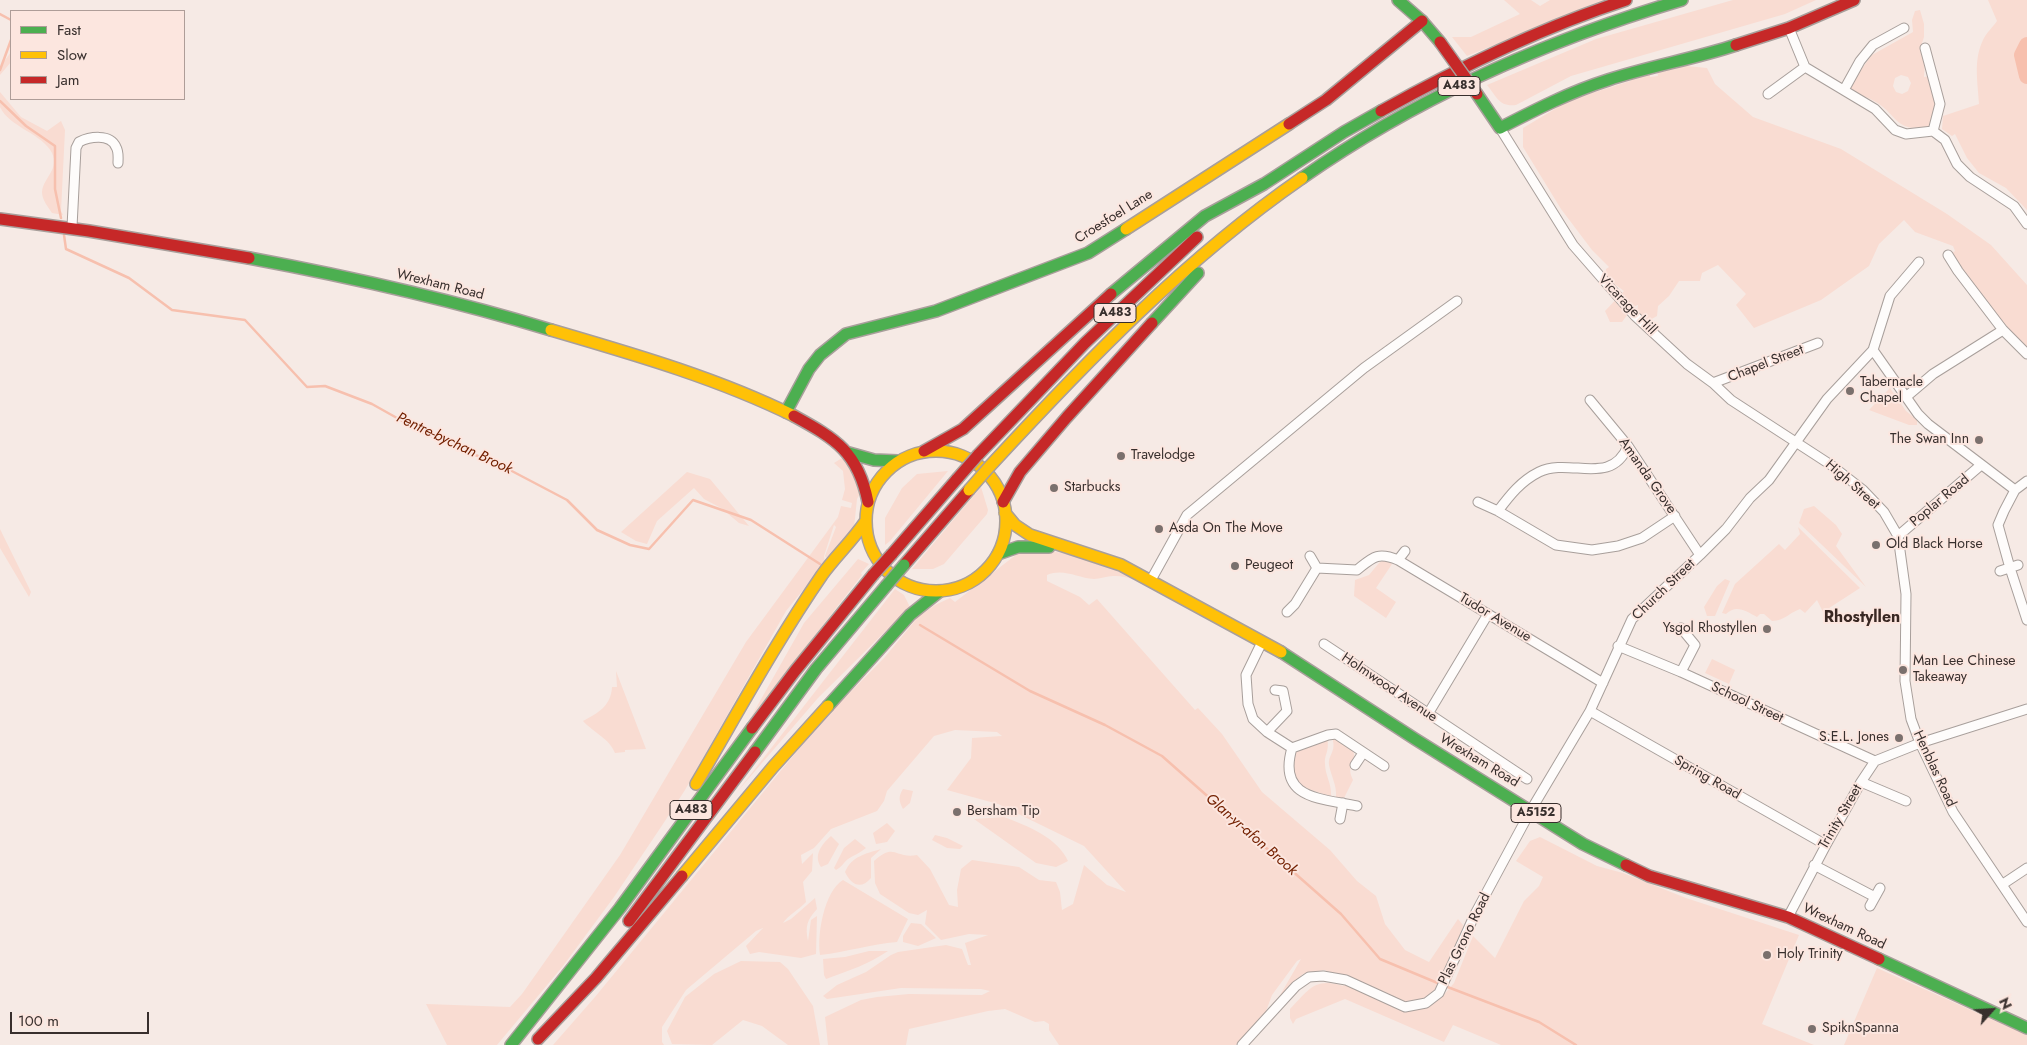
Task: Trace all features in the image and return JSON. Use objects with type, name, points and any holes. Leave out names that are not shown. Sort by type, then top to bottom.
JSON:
[{"type":"main road","points":[[1398,0],[1422,21],[1440,42],[1500,128],[1560,97],[1609,79],[1705,55],[1789,28],[1854,0]]},
{"type":"main road","name":"A483","points":[[511,1045],[620,908],[784,685],[873,575],[978,455],[1071,356],[1142,286],[1205,230],[1264,184],[1344,132],[1438,79],[1487,55],[1589,12],[1626,0]]},
{"type":"main road","name":"A483","points":[[536,1042],[619,934],[816,669],[990,466],[1107,343],[1168,286],[1256,213],[1323,164],[1439,95],[1506,64],[1576,36],[1641,11],[1682,0]]},
{"type":"main road","name":"Croesfoel Lane","points":[[786,412],[809,369],[820,354],[846,334],[936,311],[1088,253],[1326,100],[1422,21]]},
{"type":"main road","points":[[924,452],[949,452],[973,461],[986,472],[996,486],[1004,507],[1004,534],[998,554],[983,573],[970,582],[963,586],[940,591],[918,589],[897,580],[876,558],[869,544],[865,522],[868,502],[879,479],[898,461],[924,452],[962,429],[1156,255],[1206,216],[1264,184]]},
{"type":"main road","points":[[1004,507],[1020,472],[1067,417],[1155,318],[1256,213]]},
{"type":"main road","name":"Wrexham Road","points":[[0,219],[72,227],[281,263],[412,293],[586,340],[678,370],[753,396],[786,412],[811,425],[849,453],[874,460],[898,461]]},
{"type":"main road","name":"Wrexham Road","points":[[849,453],[862,478],[868,502]]},
{"type":"main road","name":"Wrexham Road","points":[[1004,507],[1016,525],[1030,535],[1121,565],[1292,658],[1415,739],[1583,844],[1649,876],[1788,917],[2027,1028]]},
{"type":"main road","points":[[620,908],[723,741],[788,629],[823,574],[852,541],[865,522]]},
{"type":"main road","name":"Wrexham Road","points":[[998,554],[1008,549],[1024,546],[1068,548]]},
{"type":"main road","points":[[536,1042],[596,978],[786,752],[910,615],[940,591]]},
{"type":"street","points":[[1789,28],[1804,67],[1875,109],[1895,130],[1906,134],[1933,131],[1945,140],[1957,164],[1970,177],[2014,206],[2027,224]]},
{"type":"street","points":[[1844,90],[1860,61],[1873,45],[1904,28]]},
{"type":"street","points":[[1926,48],[1940,104],[1933,131]]},
{"type":"street","points":[[1768,94],[1804,67]]},
{"type":"street","name":"Vicarage Hill","points":[[1500,128],[1573,245],[1589,266],[1635,316],[1687,364],[1714,383],[1731,400],[1797,442]]},
{"type":"street","points":[[72,227],[76,148],[79,142],[96,136],[112,142],[116,147],[118,163]]},
{"type":"street","points":[[1948,255],[2003,330],[2027,354]]},
{"type":"street","points":[[1919,262],[1890,296],[1873,350],[1906,397],[1928,424],[2015,490]]},
{"type":"street","points":[[1151,580],[1187,515],[1364,368],[1457,300]]},
{"type":"street","points":[[1906,397],[1933,374],[2003,330]]},
{"type":"street","name":"Chapel Street","points":[[1714,383],[1818,343]]},
{"type":"street","name":"Church Street","points":[[1531,810],[1590,711],[1618,646],[1632,619],[1700,555],[1769,480],[1827,400],[1873,350]]},
{"type":"street","name":"Amanda Grove","points":[[1590,400],[1628,446],[1700,555]]},
{"type":"street","name":"High Street","points":[[1797,442],[1863,490],[1884,512],[1898,536]]},
{"type":"street","points":[[1498,511],[1519,484],[1541,471],[1569,466],[1591,470],[1603,469],[1623,458],[1628,446]]},
{"type":"street","name":"Poplar Road","points":[[1898,536],[1981,465]]},
{"type":"street","points":[[2027,481],[2015,490],[1998,525],[2009,568],[2027,620]]},
{"type":"street","points":[[1478,502],[1498,511],[1556,544],[1592,550],[1618,546],[1642,538],[1675,516]]},
{"type":"street","name":"Henblas Road","points":[[1898,536],[1906,594],[1905,681],[1911,719],[1920,744],[1953,812],[2027,922]]},
{"type":"street","points":[[1317,568],[1356,570],[1372,558],[1386,554],[1398,560],[1405,551]]},
{"type":"street","points":[[1310,556],[1317,568]]},
{"type":"street","name":"Tudor Avenue","points":[[1398,560],[1603,683]]},
{"type":"street","points":[[1287,612],[1299,607],[1317,568]]},
{"type":"street","points":[[1428,714],[1488,614]]},
{"type":"street","points":[[1680,628],[1699,645],[1681,672]]},
{"type":"street","points":[[1262,642],[1246,675],[1248,704],[1253,719],[1267,732],[1292,748]]},
{"type":"street","name":"Holmwood Avenue","points":[[1324,644],[1428,714],[1502,769],[1527,779]]},
{"type":"street","name":"School Street","points":[[1618,646],[1681,672],[1875,762]]},
{"type":"street","points":[[1267,732],[1287,711],[1283,691],[1275,690]]},
{"type":"street","points":[[1875,762],[1920,744],[2027,710]]},
{"type":"street","name":"Spring Road","points":[[1590,711],[1826,844]]},
{"type":"street","points":[[1292,748],[1328,734],[1336,734],[1384,766]]},
{"type":"street","points":[[1292,748],[1288,773],[1296,787],[1316,797],[1357,806]]},
{"type":"street","points":[[1355,765],[1363,753]]},
{"type":"street","name":"Trinity Street","points":[[1788,917],[1814,865],[1861,782],[1875,762]]},
{"type":"street","points":[[1861,782],[1906,801]]},
{"type":"street","points":[[1340,819],[1343,803]]},
{"type":"street","name":"Plas Grono Road","points":[[1242,1045],[1296,986],[1309,977],[1323,976],[1346,980],[1405,1007],[1426,1003],[1440,991],[1475,914],[1531,810]]},
{"type":"street","points":[[1814,865],[1875,898]]},
{"type":"street","points":[[2002,884],[2027,868]]},
{"type":"street","points":[[1870,906],[1880,888]]},
{"type":"shaded area","points":[[1504,0],[1531,0],[1540,6],[1550,0],[1607,0],[1467,56],[1452,37],[1471,37],[1520,14]]},
{"type":"shaded area","points":[[1733,0],[1816,0],[1785,14],[1571,76],[1516,105],[1502,103],[1487,85],[1596,39]]},
{"type":"shaded area","points":[[1988,0],[2027,0],[2027,210],[2006,188],[1979,173],[1967,158],[1955,134],[1952,136],[1942,129],[1943,116],[1979,104],[1978,56],[1984,37],[1997,21]]},
{"type":"shaded area","points":[[1920,10],[1924,24],[1924,37],[1921,46],[1925,63],[1924,77],[1929,76],[1936,102],[1933,121],[1929,126],[1918,128],[1903,125],[1882,106],[1871,99],[1855,94],[1851,88],[1857,75],[1872,55],[1913,32],[1912,20],[1915,11]],"holes":[[[1901,75],[1908,77],[1911,83],[1908,91],[1902,94],[1896,92],[1893,86],[1895,78]]]},
{"type":"shaded area","points":[[10,53],[10,63],[0,75],[0,67]]},
{"type":"shaded area","points":[[1676,65],[1707,68],[1715,84],[1753,117],[1841,149],[1947,214],[1991,245],[2027,285],[2027,351],[1960,269],[1951,254],[1955,251],[1953,246],[1915,232],[1904,220],[1879,244],[1869,266],[1821,300],[1754,328],[1736,305],[1746,294],[1718,265],[1702,273],[1700,281],[1679,281],[1669,296],[1658,306],[1657,316],[1646,322],[1637,312],[1638,305],[1633,307],[1622,322],[1610,322],[1605,311],[1624,291],[1605,277],[1606,269],[1609,267],[1592,250],[1561,209],[1523,147],[1523,128],[1570,100],[1630,81],[1639,75],[1650,74],[1650,77],[1658,76],[1657,71]]},
{"type":"shaded area","points":[[0,92],[21,117],[47,131],[61,121],[65,130],[61,211],[63,215],[52,213],[42,195],[43,187],[53,169],[54,159],[52,153],[48,146],[4,114],[0,107]]},
{"type":"shaded area","points":[[1890,388],[1906,411],[1917,420],[1917,425],[1909,425],[1869,410]]},
{"type":"shaded area","points":[[842,458],[856,469],[862,490],[857,499],[854,528],[828,560],[825,556],[836,527],[834,525],[824,556],[825,563],[786,611],[685,790],[614,897],[563,966],[497,1045],[447,1045],[426,1004],[510,1007],[522,994],[620,855],[746,642],[838,517],[841,506],[851,508],[852,503],[842,500],[845,489],[843,471],[834,463]]},
{"type":"shaded area","points":[[948,471],[885,545],[885,518],[902,488],[917,474]]},
{"type":"shaded area","points":[[687,472],[710,479],[749,526],[739,523],[721,508],[704,499],[694,488],[657,521],[647,544],[636,541],[621,532]]},
{"type":"shaded area","points":[[981,487],[988,510],[987,514],[944,564],[933,569],[912,569]]},
{"type":"shaded area","points":[[1814,506],[1836,525],[1842,534],[1836,546],[1866,587],[1799,523],[1804,509]]},
{"type":"shaded area","points":[[1798,527],[1860,588],[1823,612],[1817,600],[1805,613],[1800,609],[1784,618],[1772,621],[1764,614],[1760,614],[1757,617],[1737,609],[1726,614],[1722,613],[1735,584],[1779,544],[1785,550],[1800,534]]},
{"type":"shaded area","points":[[0,529],[31,592],[29,597],[0,548]]},
{"type":"shaded area","points":[[1045,550],[1079,556],[1102,563],[1148,585],[1122,576],[1094,579],[1065,573],[1047,575],[1047,581],[1080,597],[1089,605],[1097,599],[1195,710],[1198,708],[1222,734],[1262,792],[1330,850],[1357,881],[1376,896],[1385,924],[1405,950],[1429,962],[1458,919],[1463,925],[1460,937],[1435,989],[1442,997],[1454,983],[1473,936],[1495,958],[1524,901],[1539,886],[1543,877],[1516,861],[1530,841],[1540,837],[1597,866],[1623,873],[1686,898],[1799,935],[1762,1024],[1814,1045],[1501,1045],[1453,1025],[1444,1042],[1345,999],[1296,1019],[1293,1024],[1290,1018],[1290,1009],[1307,991],[1318,984],[1325,983],[1343,986],[1349,978],[1324,970],[1303,974],[1279,997],[1301,959],[1297,961],[1272,995],[1265,1014],[1236,1045],[1059,1045],[1049,1030],[1049,1024],[1044,1021],[1035,1022],[1005,1009],[988,1011],[909,1029],[906,1045],[828,1045],[825,1017],[861,1000],[909,994],[982,995],[990,991],[981,989],[901,988],[827,999],[823,996],[837,985],[866,972],[898,952],[946,945],[962,949],[968,965],[971,965],[965,943],[988,935],[969,934],[941,940],[925,924],[927,910],[918,915],[909,913],[880,894],[875,883],[874,861],[881,855],[895,852],[909,856],[917,855],[930,869],[949,905],[958,907],[957,890],[961,869],[972,860],[1019,867],[1039,880],[1056,882],[1060,892],[1062,910],[1073,904],[1084,865],[1107,885],[1126,892],[1084,846],[998,804],[947,790],[971,758],[972,738],[1002,736],[997,732],[955,730],[934,736],[887,791],[884,801],[877,811],[831,829],[814,848],[801,855],[802,864],[813,853],[812,871],[803,882],[806,902],[783,923],[791,919],[815,898],[817,909],[809,920],[807,931],[808,941],[811,920],[817,916],[816,954],[801,958],[759,952],[750,954],[746,946],[763,928],[756,931],[686,990],[662,1027],[662,1042],[664,1045],[553,1045],[595,997],[820,723],[885,657],[918,617],[935,605],[950,598],[955,602],[1017,554]]},
{"type":"shaded area","points":[[858,559],[869,564],[861,573],[862,575],[751,717],[804,623]]},
{"type":"shaded area","points":[[1385,559],[1392,564],[1376,588],[1396,602],[1386,618],[1354,596],[1355,580],[1369,575]]},
{"type":"shaded area","points":[[1725,579],[1730,581],[1715,616],[1707,616],[1704,607],[1717,586]]},
{"type":"shaded area","points":[[895,589],[904,595],[910,607],[818,698],[737,792]]},
{"type":"shaded area","points":[[1712,659],[1735,670],[1729,684],[1705,673]]},
{"type":"shaded area","points":[[616,671],[646,749],[625,750],[625,752],[615,753],[605,739],[583,721],[599,712],[606,704],[612,687],[617,687]]},
{"type":"shaded area","points":[[1327,737],[1328,746],[1325,764],[1331,796],[1304,787],[1292,772],[1293,759],[1297,751]]},
{"type":"shaded area","points":[[1332,737],[1348,746],[1354,754],[1350,771],[1353,780],[1344,798],[1336,797],[1335,785],[1329,765],[1334,746]]},
{"type":"shaded area","points":[[903,789],[913,791],[910,803],[903,809],[900,794]]},
{"type":"shaded area","points":[[1004,817],[1023,824],[1050,839],[1068,861],[1056,867],[1036,863],[974,819]]},
{"type":"shaded area","points":[[887,823],[895,831],[887,842],[876,844],[873,833]]},
{"type":"shaded area","points":[[935,835],[947,838],[963,846],[960,849],[947,848],[932,840]]},
{"type":"shaded area","points":[[831,836],[839,844],[828,864],[821,867],[818,854]]},
{"type":"shaded area","points":[[855,839],[866,848],[848,859],[836,870],[834,868],[844,848]]},
{"type":"shaded area","points":[[881,849],[871,858],[871,878],[864,884],[853,883],[845,872],[851,862],[860,856]]},
{"type":"shaded area","points":[[843,880],[908,919],[897,942],[820,955],[819,946],[823,914],[831,894]]},
{"type":"shaded area","points":[[911,923],[921,924],[936,938],[918,946],[903,942],[903,936]]},
{"type":"shaded area","points":[[869,951],[888,951],[866,963],[826,979],[823,959],[845,957]]},
{"type":"shaded area","points":[[741,961],[780,962],[788,969],[813,1006],[820,1045],[788,1045],[762,1026],[743,1020],[712,1045],[672,1044],[667,1031],[685,997],[714,974]]},
{"type":"shaded area","points":[[1877,968],[2027,1035],[2027,1045],[1844,1045]]},
{"type":"waterway","name":"Pentre-bychan Brook","points":[[0,14],[10,19]]},
{"type":"waterway","name":"Pentre-bychan Brook","points":[[0,70],[10,43]]},
{"type":"waterway","points":[[2027,45],[2022,55],[2027,76]]},
{"type":"waterway","name":"Pentre-bychan Brook","points":[[0,101],[26,126],[55,146],[55,189],[61,218]]},
{"type":"waterway","name":"Pentre-bychan Brook","points":[[64,235],[66,249],[129,278],[172,310],[245,320],[307,387],[325,386],[372,404],[422,432],[508,469],[567,500],[597,530],[630,545],[649,549],[693,500],[751,520],[820,564]]},
{"type":"waterway","name":"Glan-yr-afon Brook","points":[[920,625],[1030,691],[1105,725],[1162,756],[1341,914],[1380,959],[1440,984]]},
{"type":"waterway","name":"Glan-yr-afon Brook","points":[[1445,986],[1539,1022],[1576,1045]]},
{"type":"traffic: fast","points":[[1398,0],[1422,21],[1440,42]]},
{"type":"traffic: fast","points":[[1302,178],[1391,122],[1485,74],[1582,33],[1682,0]]},
{"type":"traffic: fast","points":[[1477,94],[1500,128],[1553,102],[1594,85],[1736,45]]},
{"type":"traffic: fast","points":[[1111,294],[1205,216],[1264,184],[1344,132],[1381,111]]},
{"type":"traffic: fast","points":[[786,412],[809,369],[820,355],[846,334],[936,311],[1088,253],[1126,229]]},
{"type":"traffic: fast","points":[[249,258],[402,290],[551,330]]},
{"type":"traffic: fast","points":[[1152,323],[1198,273]]},
{"type":"traffic: fast","points":[[849,453],[874,460],[898,461]]},
{"type":"traffic: fast","points":[[998,554],[1018,547],[1049,547]]},
{"type":"traffic: fast","points":[[886,586],[904,565]]},
{"type":"traffic: fast","points":[[755,752],[816,669],[886,586]]},
{"type":"traffic: fast","points":[[828,706],[910,615],[940,591]]},
{"type":"traffic: fast","points":[[1281,652],[1415,739],[1583,844],[1626,865]]},
{"type":"traffic: fast","points":[[511,1045],[620,908],[752,728]]},
{"type":"traffic: fast","points":[[1879,959],[2027,1028]]},
{"type":"traffic: slow","points":[[1126,229],[1289,124]]},
{"type":"traffic: slow","points":[[990,466],[1138,313],[1217,243],[1302,178]]},
{"type":"traffic: slow","points":[[551,330],[705,378],[794,416]]},
{"type":"traffic: slow","points":[[936,451],[950,452],[963,456],[985,472],[1001,494],[1005,507],[1006,521],[1005,535],[1001,548],[985,570],[963,586],[950,590],[936,591],[922,590],[909,586],[887,570],[871,548],[867,535],[866,521],[867,507],[871,494],[887,472],[909,456],[922,452],[936,451]]},
{"type":"traffic: slow","points":[[969,490],[990,466]]},
{"type":"traffic: slow","points":[[1005,513],[1015,525],[1030,535],[1121,565],[1281,652]]},
{"type":"traffic: slow","points":[[696,784],[757,678],[805,600],[827,568],[865,522]]},
{"type":"traffic: slow","points":[[682,876],[773,767],[828,706]]},
{"type":"traffic: jam","points":[[1381,111],[1501,50],[1563,23],[1626,0]]},
{"type":"traffic: jam","points":[[1736,45],[1789,28],[1854,0]]},
{"type":"traffic: jam","points":[[1289,124],[1326,100],[1422,21]]},
{"type":"traffic: jam","points":[[1440,42],[1477,94]]},
{"type":"traffic: jam","points":[[0,219],[89,231],[249,258]]},
{"type":"traffic: jam","points":[[978,455],[1085,343],[1197,237]]},
{"type":"traffic: jam","points":[[924,451],[963,429],[1111,294]]},
{"type":"traffic: jam","points":[[1003,502],[1020,472],[1152,323]]},
{"type":"traffic: jam","points":[[794,416],[822,432],[843,449],[858,471],[868,502]]},
{"type":"traffic: jam","points":[[957,479],[978,455]]},
{"type":"traffic: jam","points":[[892,554],[957,479]]},
{"type":"traffic: jam","points":[[904,565],[969,490]]},
{"type":"traffic: jam","points":[[873,575],[892,554]]},
{"type":"traffic: jam","points":[[752,728],[795,671],[873,575]]},
{"type":"traffic: jam","points":[[629,921],[755,752]]},
{"type":"traffic: jam","points":[[1626,865],[1649,876],[1788,917],[1879,959]]},
{"type":"traffic: jam","points":[[538,1039],[596,978],[682,876]]},
{"type":"place","name":"Tabernacle Chapel","points":[[1850,391]]},
{"type":"place","name":"The Swan Inn","points":[[1979,440]]},
{"type":"place","name":"Travelodge","points":[[1121,456]]},
{"type":"place","name":"Starbucks","points":[[1054,488]]},
{"type":"place","name":"Asda On The Move","points":[[1159,529]]},
{"type":"place","name":"Old Black Horse","points":[[1876,545]]},
{"type":"place","name":"Peugeot","points":[[1235,566]]},
{"type":"place","name":"Ysgol Rhostyllen","points":[[1767,629]]},
{"type":"place","name":"Man Lee Chinese Takeaway","points":[[1903,670]]},
{"type":"place","name":"S.E.L. Jones","points":[[1899,738]]},
{"type":"place","name":"Bersham Tip","points":[[957,812]]},
{"type":"place","name":"Holy Trinity","points":[[1767,955]]},
{"type":"place","name":"SpiknSpanna","points":[[1812,1029]]},
{"type":"district","name":"Rhostyllen","points":[[1862,618]]}]
